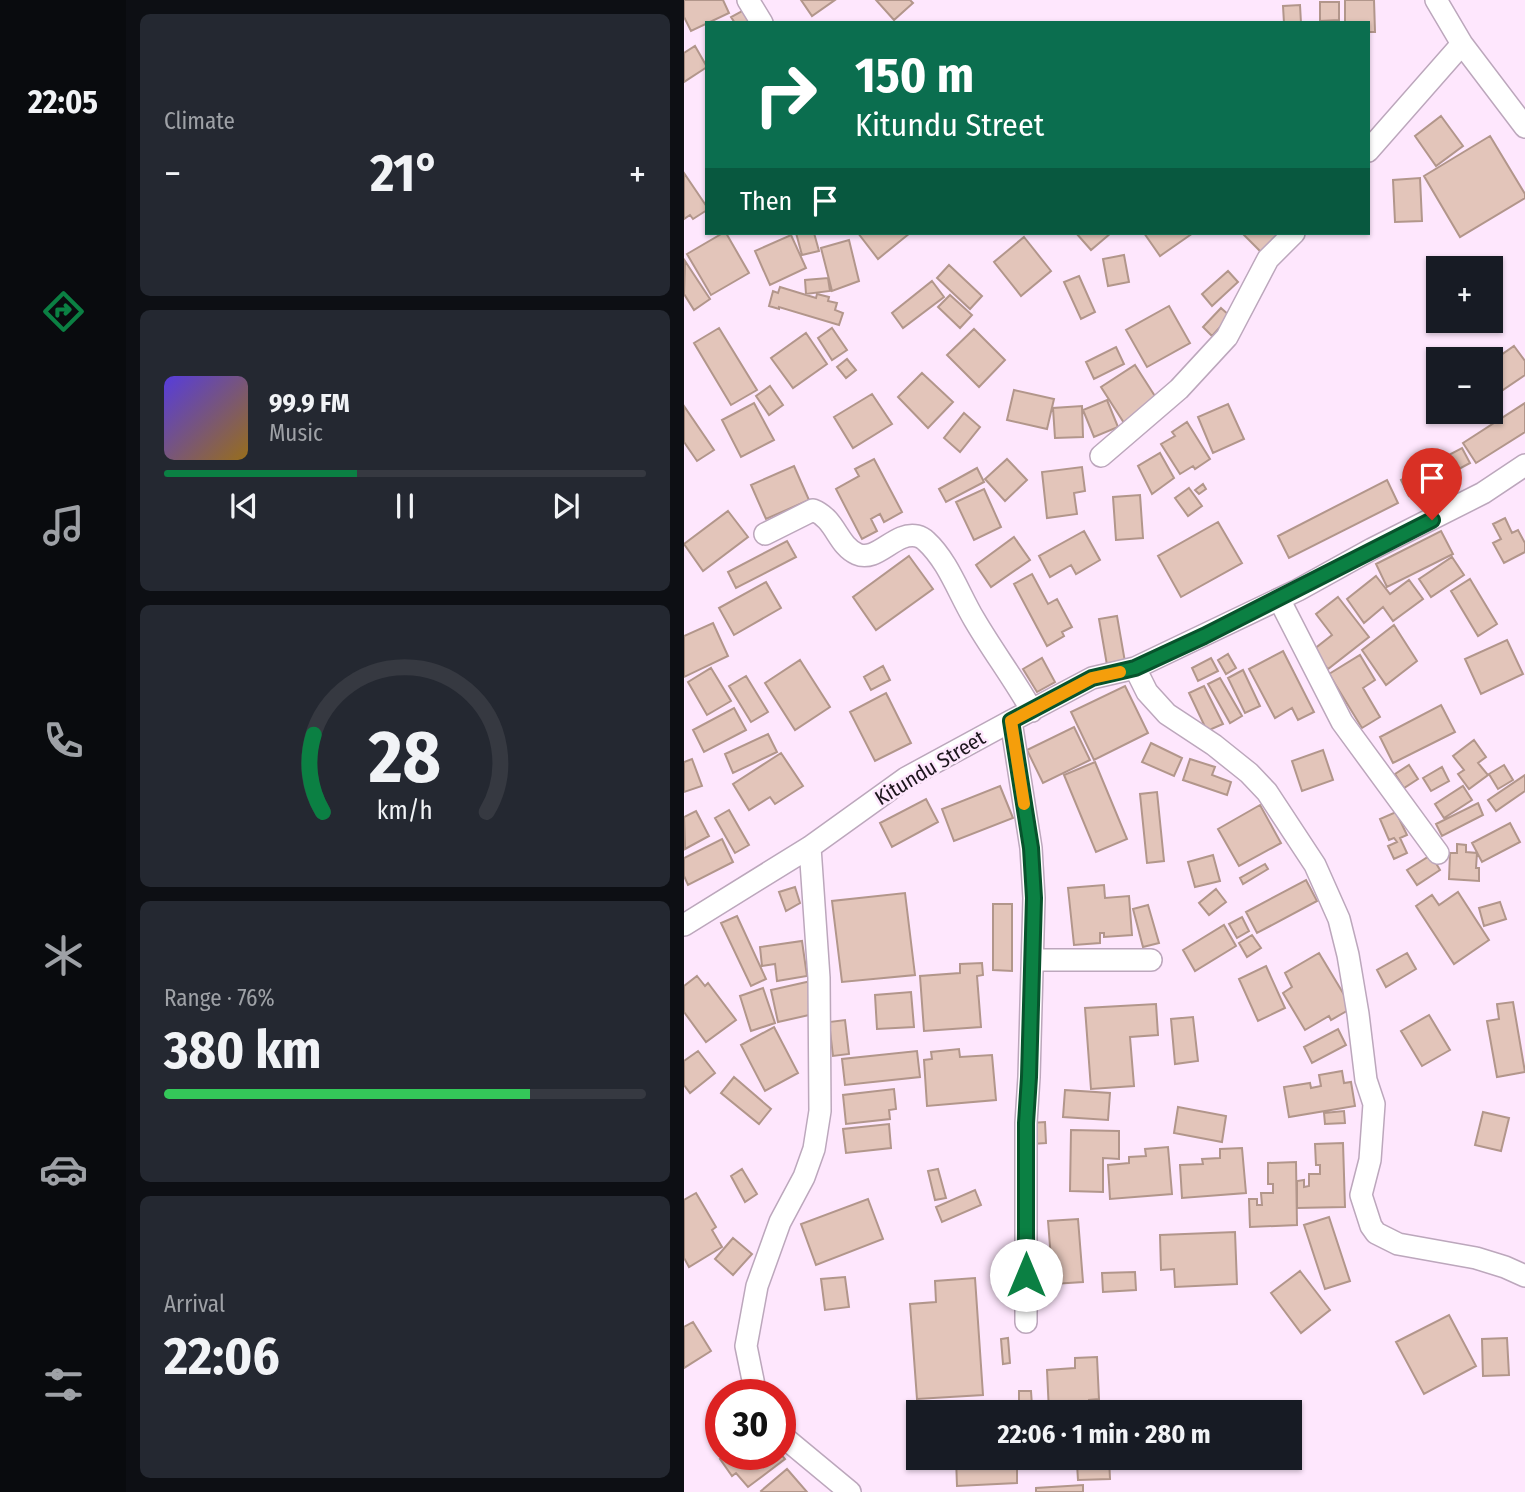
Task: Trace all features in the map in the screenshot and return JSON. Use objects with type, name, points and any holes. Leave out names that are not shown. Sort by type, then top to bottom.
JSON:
[{"type":"street","points":[[748,0],[761,21]]},
{"type":"street","points":[[1436,0],[1462,44],[1525,127]]},
{"type":"street","points":[[1370,149],[1462,44]]},
{"type":"street","points":[[1100,456],[1179,389],[1227,337],[1268,259],[1292,235]]},
{"type":"street","name":"Kitundu Street","points":[[684,925],[810,847],[906,778],[1092,678],[1135,668],[1279,599],[1483,493],[1525,465]]},
{"type":"street","points":[[765,534],[813,510],[825,514],[850,550],[862,556],[872,554],[897,539],[913,535],[925,539],[1032,711]]},
{"type":"street","points":[[1279,599],[1342,722],[1438,853]]},
{"type":"street","points":[[1135,668],[1147,692],[1167,714],[1241,766],[1267,792],[1315,865],[1339,919],[1358,1014],[1366,1080],[1374,1104],[1370,1160],[1361,1195],[1371,1226],[1376,1233],[1398,1244],[1476,1258],[1525,1276]]},
{"type":"street","points":[[1011,721],[1031,848],[1034,898],[1026,1123],[1026,1322]]},
{"type":"street","points":[[753,1379],[746,1346],[757,1286],[780,1222],[804,1177],[814,1149],[820,1111],[819,978],[810,847]]},
{"type":"street","points":[[1033,960],[1151,960]]},
{"type":"street","points":[[796,1447],[850,1492]]},
{"type":"building","points":[[684,0],[723,0],[729,13],[712,21],[705,21],[705,24],[691,31],[684,17]]},
{"type":"building","points":[[801,0],[835,0],[812,16]]},
{"type":"building","points":[[876,0],[910,0],[913,3],[894,20]]},
{"type":"building","points":[[1345,0],[1374,0],[1375,32],[1370,32],[1370,21],[1345,21]]},
{"type":"building","points":[[1320,2],[1339,2],[1339,20],[1320,21]]},
{"type":"building","points":[[1300,5],[1301,21],[1284,21],[1283,6]]},
{"type":"building","points":[[744,10],[751,21],[734,21],[731,17]]},
{"type":"building","points":[[695,46],[705,68],[684,82],[684,53]]},
{"type":"building","points":[[1441,116],[1463,146],[1436,166],[1415,136]]},
{"type":"building","points":[[1490,136],[1525,198],[1460,237],[1424,176]]},
{"type":"building","points":[[684,173],[705,204],[705,211],[693,219],[690,215],[684,219]]},
{"type":"building","points":[[1420,178],[1422,221],[1395,222],[1393,180]]},
{"type":"building","points":[[720,235],[727,235],[749,273],[711,295],[687,254]]},
{"type":"building","points":[[791,235],[806,268],[770,285],[755,251]]},
{"type":"building","points":[[797,235],[815,235],[819,251],[802,255]]},
{"type":"building","points":[[860,235],[908,235],[878,259]]},
{"type":"building","points":[[1078,235],[1109,235],[1091,250]]},
{"type":"building","points":[[1145,235],[1190,235],[1160,256]]},
{"type":"building","points":[[1244,235],[1283,235],[1263,254]]},
{"type":"building","points":[[1024,237],[1051,271],[1021,296],[994,262]]},
{"type":"building","points":[[849,240],[859,281],[832,291],[821,248]]},
{"type":"building","points":[[1124,255],[1129,282],[1108,286],[1103,259]]},
{"type":"building","points":[[685,261],[710,299],[694,310],[684,294]]},
{"type":"building","points":[[949,265],[982,296],[970,309],[937,278]]},
{"type":"building","points":[[1228,271],[1238,282],[1212,306],[1202,294]]},
{"type":"building","points":[[1079,276],[1095,312],[1081,319],[1064,282]]},
{"type":"building","points":[[828,278],[830,291],[806,294],[805,280]]},
{"type":"building","points":[[932,281],[944,297],[903,328],[892,313]]},
{"type":"building","points":[[780,287],[816,298],[817,294],[829,297],[828,301],[837,303],[835,310],[843,313],[839,325],[769,306],[773,291],[778,293]]},
{"type":"building","points":[[950,295],[972,315],[960,328],[938,307]]},
{"type":"building","points":[[1169,306],[1190,343],[1147,367],[1126,330]]},
{"type":"building","points":[[1221,308],[1230,316],[1212,336],[1203,327]]},
{"type":"building","points":[[719,328],[757,390],[731,405],[694,343]]},
{"type":"building","points":[[832,328],[847,350],[832,360],[818,338]]},
{"type":"building","points":[[974,329],[1005,360],[979,387],[947,355]]},
{"type":"building","points":[[806,333],[827,364],[793,388],[771,358]]},
{"type":"building","points":[[1514,346],[1525,361],[1525,375],[1503,390],[1503,354]]},
{"type":"building","points":[[1116,347],[1124,364],[1094,379],[1086,362]]},
{"type":"building","points":[[847,359],[856,370],[846,378],[837,367]]},
{"type":"building","points":[[1135,365],[1160,404],[1126,426],[1101,387]]},
{"type":"building","points":[[922,373],[953,402],[928,428],[898,397]]},
{"type":"building","points":[[770,386],[783,405],[769,415],[756,396]]},
{"type":"building","points":[[1014,390],[1054,399],[1047,429],[1007,420]]},
{"type":"building","points":[[872,394],[892,424],[853,448],[834,417]]},
{"type":"building","points":[[1107,400],[1118,427],[1094,437],[1083,410]]},
{"type":"building","points":[[754,403],[774,440],[741,457],[722,420]]},
{"type":"building","points":[[1525,403],[1525,432],[1476,463],[1463,443],[1492,424],[1503,424],[1503,417]]},
{"type":"building","points":[[1228,404],[1244,439],[1213,453],[1198,417]]},
{"type":"building","points":[[684,406],[714,450],[697,461],[684,442]]},
{"type":"building","points":[[1082,406],[1083,437],[1055,438],[1053,408]]},
{"type":"building","points":[[964,413],[980,427],[960,452],[944,438]]},
{"type":"building","points":[[1187,422],[1210,459],[1195,469],[1193,466],[1180,474],[1161,444],[1175,436],[1172,432]]},
{"type":"building","points":[[1462,448],[1470,463],[1409,496],[1401,480]]},
{"type":"building","points":[[1160,453],[1174,478],[1152,494],[1138,466]]},
{"type":"building","points":[[874,459],[902,512],[884,522],[880,514],[871,519],[877,531],[862,539],[836,489],[859,476],[855,469]]},
{"type":"building","points":[[1007,459],[1027,480],[1005,501],[985,479]]},
{"type":"building","points":[[794,466],[809,500],[766,519],[751,485]]},
{"type":"building","points":[[1082,467],[1085,491],[1074,493],[1077,514],[1047,518],[1042,472]]},
{"type":"building","points":[[977,468],[984,482],[946,502],[939,489]]},
{"type":"building","points":[[1387,480],[1398,503],[1289,558],[1278,536]]},
{"type":"building","points":[[1203,484],[1206,489],[1199,494],[1195,490]]},
{"type":"building","points":[[1189,488],[1202,506],[1188,516],[1175,498]]},
{"type":"building","points":[[984,489],[1001,527],[974,540],[956,502]]},
{"type":"building","points":[[1140,495],[1143,538],[1116,540],[1113,497]]},
{"type":"building","points":[[728,511],[748,537],[703,571],[684,544]]},
{"type":"building","points":[[1505,518],[1512,533],[1518,530],[1525,543],[1525,552],[1504,563],[1493,543],[1501,539],[1493,524]]},
{"type":"building","points":[[1218,522],[1242,563],[1181,597],[1158,556]]},
{"type":"building","points":[[1084,531],[1100,560],[1076,574],[1071,565],[1050,577],[1039,556]]},
{"type":"building","points":[[1441,531],[1453,554],[1387,587],[1376,564]]},
{"type":"building","points":[[1014,537],[1030,560],[991,587],[976,565]]},
{"type":"building","points":[[787,541],[796,557],[736,588],[728,572]]},
{"type":"building","points":[[909,556],[933,589],[876,630],[853,597]]},
{"type":"building","points":[[1452,557],[1464,575],[1431,597],[1419,579]]},
{"type":"building","points":[[1032,574],[1048,604],[1057,599],[1072,627],[1062,632],[1064,636],[1047,646],[1014,584]]},
{"type":"building","points":[[1376,576],[1390,594],[1409,580],[1423,599],[1393,621],[1383,607],[1364,623],[1347,599]]},
{"type":"building","points":[[1470,579],[1497,624],[1478,636],[1451,591]]},
{"type":"building","points":[[766,582],[781,608],[734,635],[719,608]]},
{"type":"building","points":[[1338,597],[1369,637],[1328,669],[1313,650],[1332,635],[1316,614]]},
{"type":"building","points":[[1117,616],[1125,662],[1107,665],[1099,619]]},
{"type":"building","points":[[713,623],[728,656],[684,677],[684,636]]},
{"type":"building","points":[[1394,625],[1417,661],[1386,685],[1362,650]]},
{"type":"building","points":[[1507,640],[1523,674],[1481,694],[1465,659]]},
{"type":"building","points":[[1283,651],[1314,712],[1298,720],[1292,708],[1275,718],[1249,669]]},
{"type":"building","points":[[1228,654],[1236,668],[1226,674],[1218,660]]},
{"type":"building","points":[[1360,655],[1375,680],[1363,688],[1380,717],[1362,728],[1329,674]]},
{"type":"building","points":[[1042,658],[1055,682],[1037,692],[1023,669]]},
{"type":"building","points":[[1211,658],[1218,671],[1198,681],[1192,668]]},
{"type":"building","points":[[800,660],[830,707],[795,730],[765,683]]},
{"type":"building","points":[[883,666],[890,680],[871,690],[864,677]]},
{"type":"building","points":[[711,668],[731,701],[707,715],[688,682]]},
{"type":"building","points":[[1243,670],[1260,706],[1245,713],[1228,678]]},
{"type":"building","points":[[746,676],[768,712],[751,722],[729,686]]},
{"type":"building","points":[[1220,678],[1242,716],[1230,723],[1208,684]]},
{"type":"building","points":[[1125,686],[1148,733],[1094,760],[1071,712]]},
{"type":"building","points":[[1204,686],[1223,724],[1207,731],[1189,693]]},
{"type":"building","points":[[886,693],[911,743],[875,761],[850,712]]},
{"type":"building","points":[[1441,705],[1455,732],[1393,763],[1380,737]]},
{"type":"building","points":[[734,708],[746,730],[704,752],[693,730]]},
{"type":"building","points":[[1074,727],[1090,760],[1043,783],[1027,750]]},
{"type":"building","points":[[768,734],[777,752],[733,773],[725,754]]},
{"type":"building","points":[[1474,740],[1486,757],[1478,763],[1488,775],[1469,789],[1458,774],[1464,770],[1453,756]]},
{"type":"building","points":[[1151,743],[1182,758],[1174,776],[1142,762]]},
{"type":"building","points":[[1323,750],[1333,780],[1302,791],[1292,761]]},
{"type":"building","points":[[781,753],[803,786],[775,804],[770,797],[749,810],[733,784]]},
{"type":"building","points":[[692,759],[702,786],[684,792],[684,762]]},
{"type":"building","points":[[1190,759],[1215,767],[1212,775],[1231,782],[1227,795],[1183,780]]},
{"type":"building","points":[[1095,762],[1127,839],[1096,852],[1064,775]]},
{"type":"building","points":[[1409,765],[1418,779],[1404,788],[1395,774]]},
{"type":"building","points":[[1504,765],[1513,780],[1498,789],[1489,774]]},
{"type":"building","points":[[1442,767],[1449,781],[1431,791],[1423,778]]},
{"type":"building","points":[[1525,775],[1525,791],[1496,811],[1488,800]]},
{"type":"building","points":[[1000,786],[1013,818],[954,841],[942,809]]},
{"type":"building","points":[[1463,786],[1472,800],[1444,818],[1435,804]]},
{"type":"building","points":[[1157,792],[1164,861],[1147,863],[1140,794]]},
{"type":"building","points":[[926,799],[938,822],[892,847],[880,823]]},
{"type":"building","points":[[1478,803],[1483,815],[1442,836],[1436,824]]},
{"type":"building","points":[[1260,805],[1281,843],[1239,866],[1218,829]]},
{"type":"building","points":[[729,810],[749,845],[735,853],[715,818]]},
{"type":"building","points":[[696,811],[709,836],[685,849],[684,817]]},
{"type":"building","points":[[1396,812],[1407,835],[1400,838],[1407,853],[1394,859],[1388,846],[1397,842],[1394,838],[1389,840],[1380,819]]},
{"type":"building","points":[[1510,823],[1520,842],[1482,862],[1472,843]]},
{"type":"building","points":[[722,839],[733,862],[688,885],[684,876],[684,858]]},
{"type":"building","points":[[1457,844],[1466,845],[1466,852],[1477,853],[1479,881],[1449,879],[1450,853],[1457,853]]},
{"type":"building","points":[[1213,855],[1220,881],[1195,887],[1188,862]]},
{"type":"building","points":[[1431,855],[1440,870],[1417,885],[1407,870]]},
{"type":"building","points":[[1265,864],[1268,869],[1243,884],[1240,878]]},
{"type":"building","points":[[1306,880],[1317,901],[1257,933],[1246,912]]},
{"type":"building","points":[[1104,885],[1105,898],[1129,896],[1132,935],[1104,937],[1104,933],[1100,933],[1100,943],[1074,945],[1068,888]]},
{"type":"building","points":[[795,887],[800,903],[786,911],[779,892]]},
{"type":"building","points":[[1216,889],[1226,902],[1209,915],[1199,903]]},
{"type":"building","points":[[1458,892],[1489,940],[1454,964],[1416,906],[1432,895],[1439,905]]},
{"type":"building","points":[[905,893],[915,975],[842,982],[832,901]]},
{"type":"building","points":[[1500,902],[1506,919],[1484,926],[1479,908]]},
{"type":"building","points":[[993,904],[1012,904],[1012,971],[993,970]]},
{"type":"building","points":[[1148,905],[1159,943],[1143,947],[1133,909]]},
{"type":"building","points":[[737,916],[766,979],[751,986],[721,923]]},
{"type":"building","points":[[1242,917],[1249,931],[1237,938],[1229,924]]},
{"type":"building","points":[[1224,925],[1236,946],[1195,971],[1183,950]]},
{"type":"building","points":[[1252,935],[1261,948],[1247,957],[1239,943]]},
{"type":"building","points":[[802,941],[807,976],[777,981],[775,964],[762,966],[760,947]]},
{"type":"building","points":[[1319,953],[1352,1008],[1331,1020],[1329,1016],[1305,1030],[1283,993],[1292,987],[1285,973]]},
{"type":"building","points":[[1407,953],[1416,969],[1386,987],[1377,970]]},
{"type":"building","points":[[982,963],[983,975],[977,976],[981,1027],[924,1031],[920,976],[960,973],[960,964]]},
{"type":"building","points":[[1266,966],[1285,1008],[1258,1021],[1239,979]]},
{"type":"building","points":[[697,976],[705,986],[708,983],[736,1020],[706,1042],[684,1012],[684,986]]},
{"type":"building","points":[[811,981],[818,1013],[778,1022],[771,990]]},
{"type":"building","points":[[763,988],[775,1023],[751,1031],[740,996]]},
{"type":"building","points":[[911,992],[914,1027],[877,1029],[875,995]]},
{"type":"building","points":[[1513,1002],[1525,1072],[1497,1077],[1487,1021],[1499,1019],[1497,1004]]},
{"type":"building","points":[[1156,1004],[1158,1035],[1130,1037],[1134,1086],[1091,1089],[1085,1008]]},
{"type":"building","points":[[1429,1015],[1450,1050],[1422,1066],[1401,1031]]},
{"type":"building","points":[[1193,1017],[1198,1061],[1175,1064],[1171,1019]]},
{"type":"building","points":[[845,1020],[849,1054],[833,1056],[829,1022]]},
{"type":"building","points":[[774,1027],[798,1073],[765,1091],[741,1045]]},
{"type":"building","points":[[1338,1029],[1346,1045],[1312,1063],[1304,1047]]},
{"type":"building","points":[[959,1049],[960,1057],[992,1055],[996,1100],[927,1106],[924,1060],[932,1059],[931,1052]]},
{"type":"building","points":[[698,1051],[715,1073],[690,1093],[684,1085],[684,1061]]},
{"type":"building","points":[[917,1051],[920,1077],[845,1085],[842,1059]]},
{"type":"building","points":[[1342,1071],[1344,1083],[1351,1082],[1355,1106],[1289,1117],[1284,1087],[1310,1083],[1311,1088],[1321,1086],[1319,1075]]},
{"type":"building","points":[[734,1077],[771,1109],[759,1124],[721,1093]]},
{"type":"building","points":[[894,1089],[896,1109],[889,1110],[890,1119],[846,1124],[843,1095]]},
{"type":"building","points":[[1065,1090],[1110,1093],[1108,1120],[1063,1117]]},
{"type":"building","points":[[1178,1107],[1226,1116],[1222,1142],[1174,1133]]},
{"type":"building","points":[[1344,1111],[1345,1123],[1325,1124],[1324,1113]]},
{"type":"building","points":[[1483,1112],[1509,1118],[1501,1151],[1475,1145]]},
{"type":"building","points":[[1045,1122],[1046,1143],[1032,1144],[1031,1123]]},
{"type":"building","points":[[889,1124],[891,1148],[846,1153],[843,1129]]},
{"type":"building","points":[[1071,1130],[1119,1131],[1119,1159],[1103,1158],[1103,1192],[1070,1191]]},
{"type":"building","points":[[1343,1143],[1345,1207],[1297,1208],[1297,1181],[1304,1180],[1304,1187],[1309,1186],[1309,1174],[1320,1174],[1320,1165],[1316,1165],[1315,1144]]},
{"type":"building","points":[[1168,1147],[1172,1194],[1110,1199],[1108,1165],[1129,1163],[1129,1157],[1146,1156],[1145,1149]]},
{"type":"building","points":[[1242,1148],[1246,1193],[1182,1198],[1180,1165],[1203,1164],[1202,1159],[1220,1158],[1220,1149]]},
{"type":"building","points":[[1296,1162],[1297,1225],[1250,1227],[1249,1199],[1257,1199],[1257,1205],[1262,1205],[1261,1193],[1273,1193],[1273,1184],[1268,1184],[1268,1163]]},
{"type":"building","points":[[742,1169],[757,1194],[745,1202],[731,1176]]},
{"type":"building","points":[[938,1169],[946,1198],[935,1200],[928,1171]]},
{"type":"building","points":[[975,1190],[981,1205],[942,1222],[936,1207]]},
{"type":"building","points":[[696,1193],[716,1227],[712,1230],[722,1247],[689,1267],[684,1258],[684,1200]]},
{"type":"building","points":[[868,1199],[883,1239],[816,1265],[801,1224]]},
{"type":"building","points":[[1329,1217],[1350,1281],[1325,1289],[1304,1225]]},
{"type":"building","points":[[1078,1219],[1083,1282],[1053,1284],[1048,1221]]},
{"type":"building","points":[[1235,1232],[1237,1284],[1175,1287],[1174,1269],[1161,1270],[1160,1235]]},
{"type":"building","points":[[733,1238],[752,1254],[733,1275],[715,1259]]},
{"type":"building","points":[[1300,1271],[1330,1310],[1301,1333],[1271,1293]]},
{"type":"building","points":[[1135,1272],[1136,1290],[1103,1292],[1102,1273]]},
{"type":"building","points":[[845,1277],[849,1307],[825,1310],[821,1279]]},
{"type":"building","points":[[975,1278],[983,1395],[917,1399],[910,1304],[936,1302],[935,1281]]},
{"type":"building","points":[[1449,1315],[1476,1366],[1424,1394],[1396,1342]]},
{"type":"building","points":[[693,1322],[711,1351],[684,1368],[684,1327]]},
{"type":"building","points":[[1008,1338],[1010,1363],[1003,1364],[1001,1339]]},
{"type":"building","points":[[1507,1338],[1509,1375],[1483,1376],[1482,1339]]},
{"type":"building","points":[[1097,1357],[1099,1399],[1048,1400],[1047,1370],[1075,1368],[1075,1358]]},
{"type":"building","points":[[1019,1391],[1031,1391],[1032,1400],[1019,1400]]},
{"type":"building","points":[[728,1470],[770,1470],[748,1487],[736,1473],[732,1476]]},
{"type":"building","points":[[788,1470],[807,1492],[762,1492]]},
{"type":"building","points":[[956,1470],[1017,1470],[1017,1483],[957,1486]]},
{"type":"building","points":[[1077,1470],[1110,1470],[1110,1479],[1078,1480]]},
{"type":"building","points":[[1083,1485],[1083,1492],[1036,1492],[1036,1488]]},
{"type":"slow traffic","points":[[1024,804],[1011,721],[1092,678],[1120,672]]},
{"type":"route","points":[[1026,1275],[1026,1123],[1034,898],[1031,848],[1011,721],[1092,678],[1135,668],[1204,636],[1432,520]]}]
